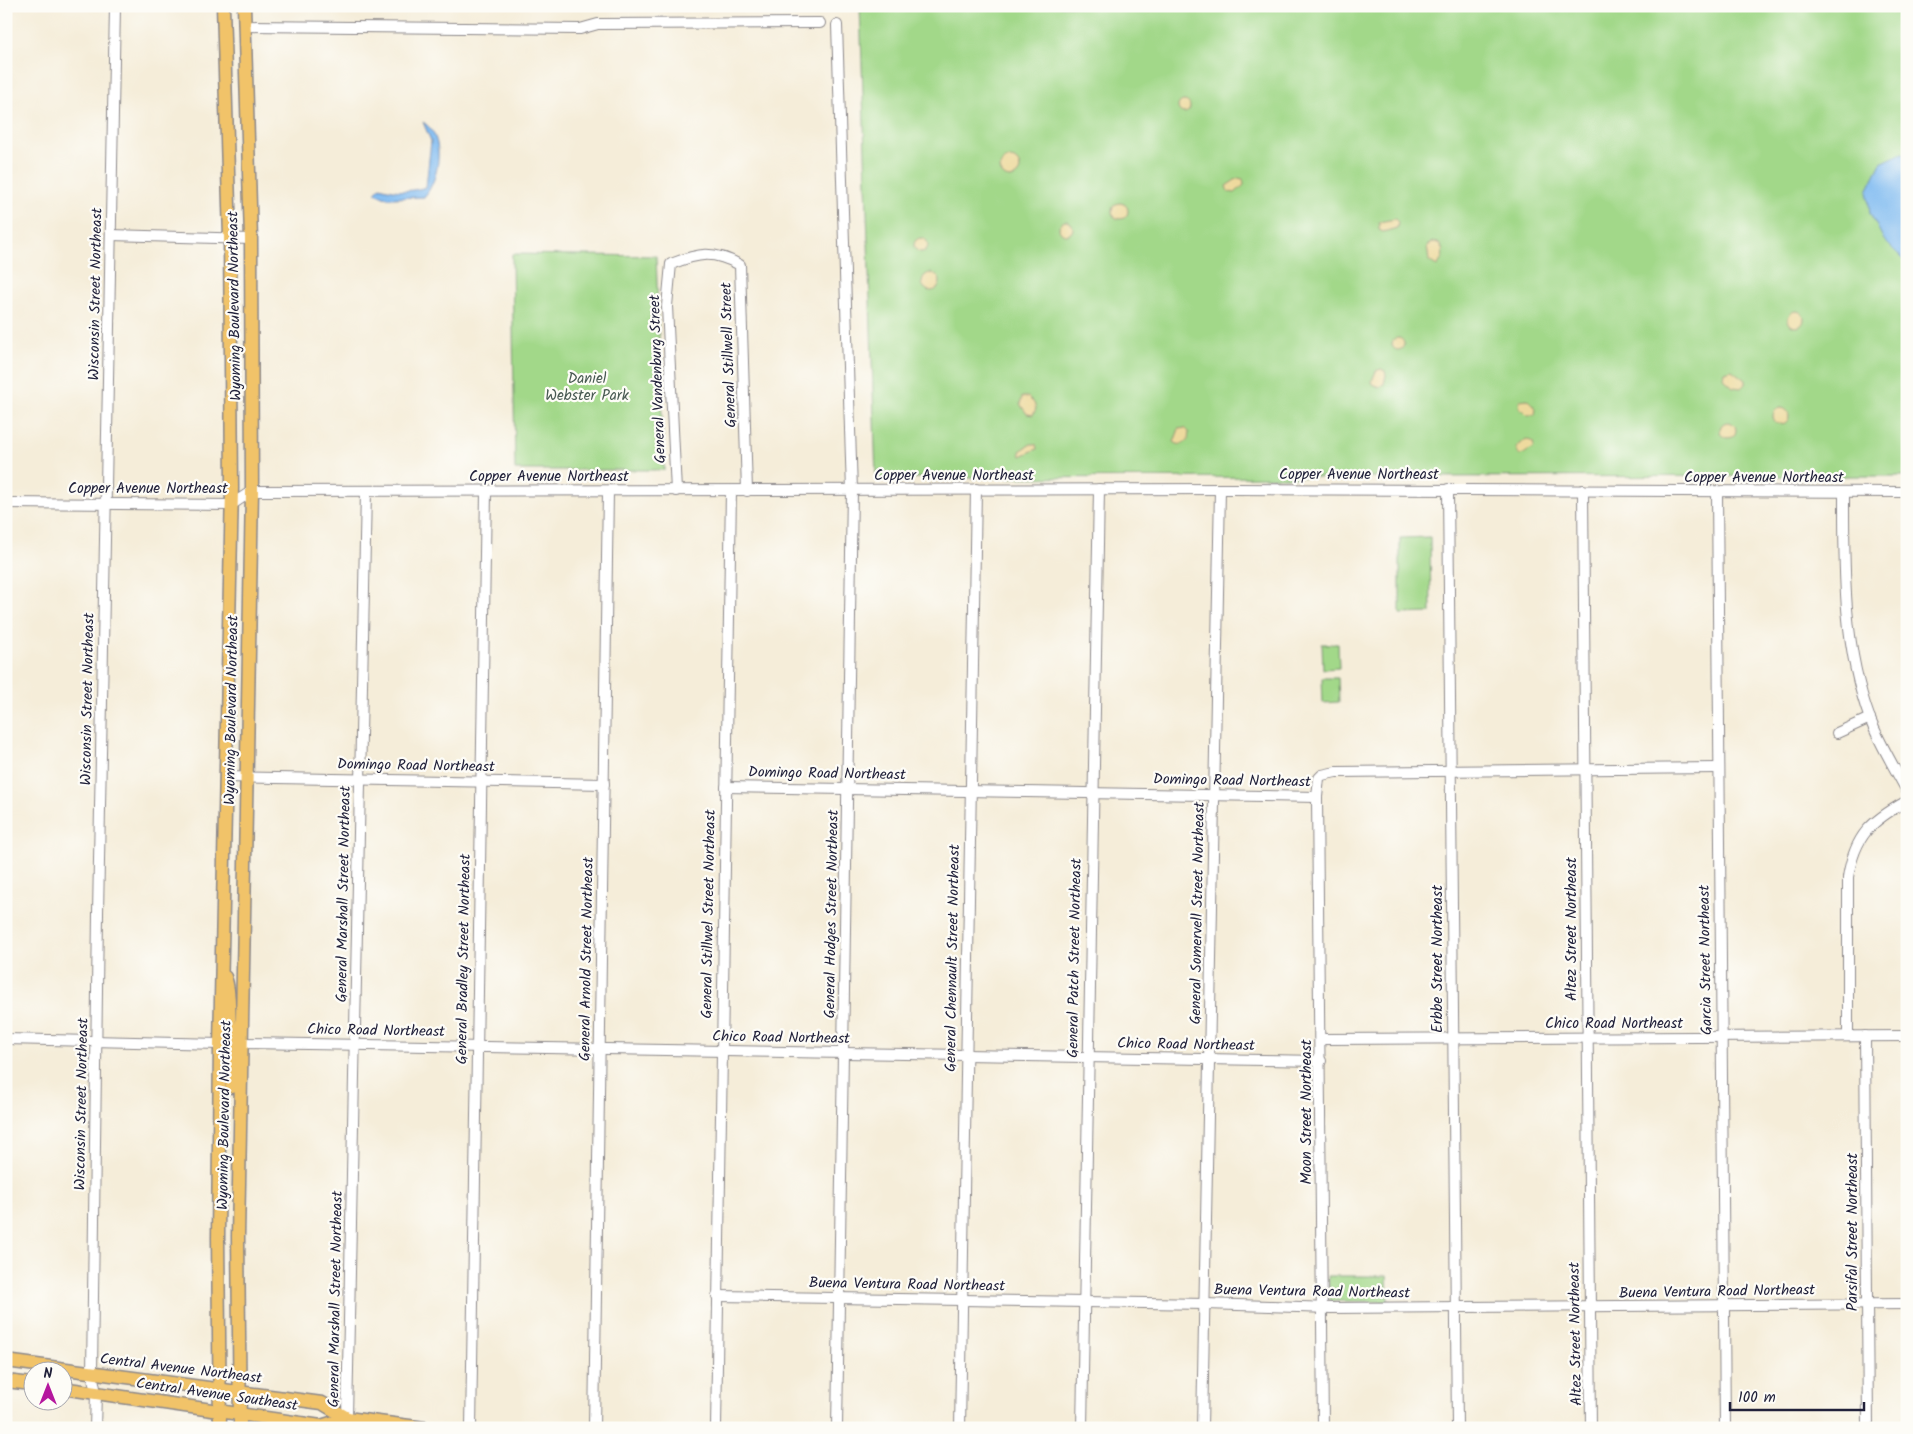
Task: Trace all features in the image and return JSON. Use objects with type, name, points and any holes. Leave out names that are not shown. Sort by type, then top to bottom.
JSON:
[{"type":"main road","name":"Wyoming Boulevard Northeast","points":[[220,1428],[218,1238],[220,1044],[231,505],[230,238],[223,6]]},
{"type":"main road","name":"Wyoming Boulevard Northeast","points":[[240,1421],[238,1237],[252,490],[251,239],[244,6]]},
{"type":"main road","points":[[222,970],[230,990],[230,1034],[235,1041],[241,1043]]},
{"type":"main road","points":[[220,1044],[229,1047],[232,1052],[232,1117],[235,1126],[241,1131]]},
{"type":"main road","name":"Central Avenue Northeast","points":[[6,1361],[322,1403],[348,1418]]},
{"type":"main road","points":[[6,1381],[22,1383]]},
{"type":"main road","name":"Central Avenue Southeast","points":[[72,1389],[220,1411],[240,1421],[321,1426],[348,1418],[425,1428]]},
{"type":"street","name":"Wisconsin Street Northeast","points":[[95,1428],[96,1393],[92,1373],[115,6]]},
{"type":"street","points":[[244,26],[580,28],[598,24],[820,23]]},
{"type":"street","name":"General Hodges Street Northeast","points":[[836,1428],[844,1053],[852,491],[837,25]]},
{"type":"street","points":[[112,235],[251,239]]},
{"type":"street","name":"General Vandenburg Street","points":[[676,491],[667,306],[671,264],[696,254]]},
{"type":"street","name":"General Stillwell Street","points":[[696,254],[723,255],[740,265],[747,491]]},
{"type":"street","name":"General Chennault Street Northeast","points":[[960,1428],[969,790],[976,489]]},
{"type":"street","name":"General Patch Street Northeast","points":[[1082,1428],[1092,792],[1099,489]]},
{"type":"street","name":"General Somervell Street Northeast","points":[[1202,1428],[1220,489]]},
{"type":"street","name":"Copper Avenue Northeast","points":[[6,503],[231,505],[252,490],[486,492],[1448,489],[1907,492]]},
{"type":"street","name":"Erbbe Street Northeast","points":[[1448,489],[1456,1428]]},
{"type":"street","name":"Altez Street Northeast","points":[[1583,490],[1586,1039],[1591,1428]]},
{"type":"street","name":"General Marshall Street Northeast","points":[[348,1418],[366,491]]},
{"type":"street","name":"General Arnold Street Northeast","points":[[594,1428],[608,491]]},
{"type":"street","name":"General Stillwel Street Northeast","points":[[716,1428],[731,491]]},
{"type":"street","name":"General Bradley Street Northeast","points":[[470,1428],[486,492]]},
{"type":"street","name":"Garcia Street Northeast","points":[[1717,492],[1725,1428]]},
{"type":"street","points":[[1844,492],[1847,618],[1853,654],[1870,718],[1907,791]]},
{"type":"street","points":[[1837,733],[1870,718]]},
{"type":"street","name":"Domingo Road Northeast","points":[[726,787],[1318,797],[1319,778],[1329,772],[1718,768]]},
{"type":"street","name":"Domingo Road Northeast","points":[[226,777],[604,784]]},
{"type":"street","name":"Moon Street Northeast","points":[[1318,797],[1323,1428]]},
{"type":"street","points":[[1848,1036],[1848,877],[1850,863],[1861,836],[1872,824],[1884,813],[1907,801]]},
{"type":"street","name":"Parsifal Street Northeast","points":[[1865,1036],[1868,1428]]},
{"type":"street","name":"Chico Road Northeast","points":[[1321,1039],[1907,1036]]},
{"type":"street","points":[[6,1039],[220,1044]]},
{"type":"street","name":"Chico Road Northeast","points":[[241,1043],[1320,1061]]},
{"type":"street","name":"Buena Ventura Road Northeast","points":[[717,1296],[1085,1304],[1205,1304],[1322,1308],[1907,1304]]},
{"type":"green space","points":[[860,6],[1907,6],[1907,476],[876,478]]},
{"type":"green space","name":"Daniel Webster Park","points":[[512,254],[656,256],[664,470],[515,470]]},
{"type":"green space","points":[[1430,537],[1431,613],[1400,614],[1400,538]]},
{"type":"green space","points":[[1322,644],[1338,644],[1339,668],[1323,669]]},
{"type":"green space","points":[[1322,678],[1338,678],[1339,702],[1323,703]]},
{"type":"green space","points":[[1328,1276],[1387,1276],[1388,1302],[1330,1301]]},
{"type":"sand","points":[[1186,101],[1189,102],[1189,112],[1182,113],[1179,112],[1178,105],[1179,102]]},
{"type":"sand","points":[[1010,158],[1017,161],[1020,168],[1017,175],[1010,178],[1003,175],[1000,168],[1003,161]]},
{"type":"sand","points":[[1238,178],[1243,179],[1244,185],[1235,193],[1228,192],[1226,186]]},
{"type":"sand","points":[[1117,203],[1123,203],[1128,208],[1126,217],[1117,219],[1112,214],[1112,208]]},
{"type":"sand","points":[[1395,219],[1398,222],[1397,228],[1383,232],[1379,230],[1379,222]]},
{"type":"sand","points":[[1063,221],[1069,221],[1073,228],[1069,235],[1063,235],[1059,231],[1059,225]]},
{"type":"sand","points":[[921,238],[926,240],[928,245],[926,250],[921,252],[916,250],[914,245],[916,240]]},
{"type":"sand","points":[[1432,242],[1440,245],[1443,253],[1442,259],[1437,266],[1429,261],[1427,246]]},
{"type":"sand","points":[[931,273],[937,276],[940,282],[937,288],[931,291],[925,288],[922,282],[925,276]]},
{"type":"sand","points":[[1793,311],[1799,311],[1804,316],[1802,325],[1793,327],[1788,322],[1788,316]]},
{"type":"sand","points":[[1396,338],[1400,338],[1404,344],[1400,350],[1396,350],[1392,346],[1392,342]]},
{"type":"sand","points":[[1381,369],[1385,371],[1386,375],[1384,384],[1379,387],[1373,384],[1372,381],[1376,371]]},
{"type":"sand","points":[[1732,370],[1745,380],[1745,384],[1741,388],[1733,387],[1723,378],[1724,372]]},
{"type":"sand","points":[[1022,397],[1028,397],[1034,403],[1036,409],[1033,415],[1027,414],[1020,404]]},
{"type":"sand","points":[[1527,399],[1536,408],[1535,415],[1527,415],[1519,407],[1520,400]]},
{"type":"sand","points":[[1778,408],[1784,408],[1789,413],[1787,422],[1778,424],[1773,419],[1773,413]]},
{"type":"sand","points":[[1728,422],[1736,430],[1728,438],[1720,430]]},
{"type":"sand","points":[[1185,428],[1189,432],[1188,440],[1181,444],[1174,442],[1179,429]]},
{"type":"sand","points":[[1526,439],[1533,442],[1534,447],[1525,454],[1519,455],[1516,448]]},
{"type":"sand","points":[[1031,444],[1036,444],[1037,449],[1021,456],[1020,451]]},
{"type":"water","points":[[423,122],[435,137],[438,147],[437,169],[434,180],[424,197],[389,198],[375,193],[380,187],[403,191],[426,187],[431,141]]},
{"type":"water","points":[[1902,153],[1907,154],[1907,263],[1884,240],[1870,213],[1867,191],[1881,163]]}]
